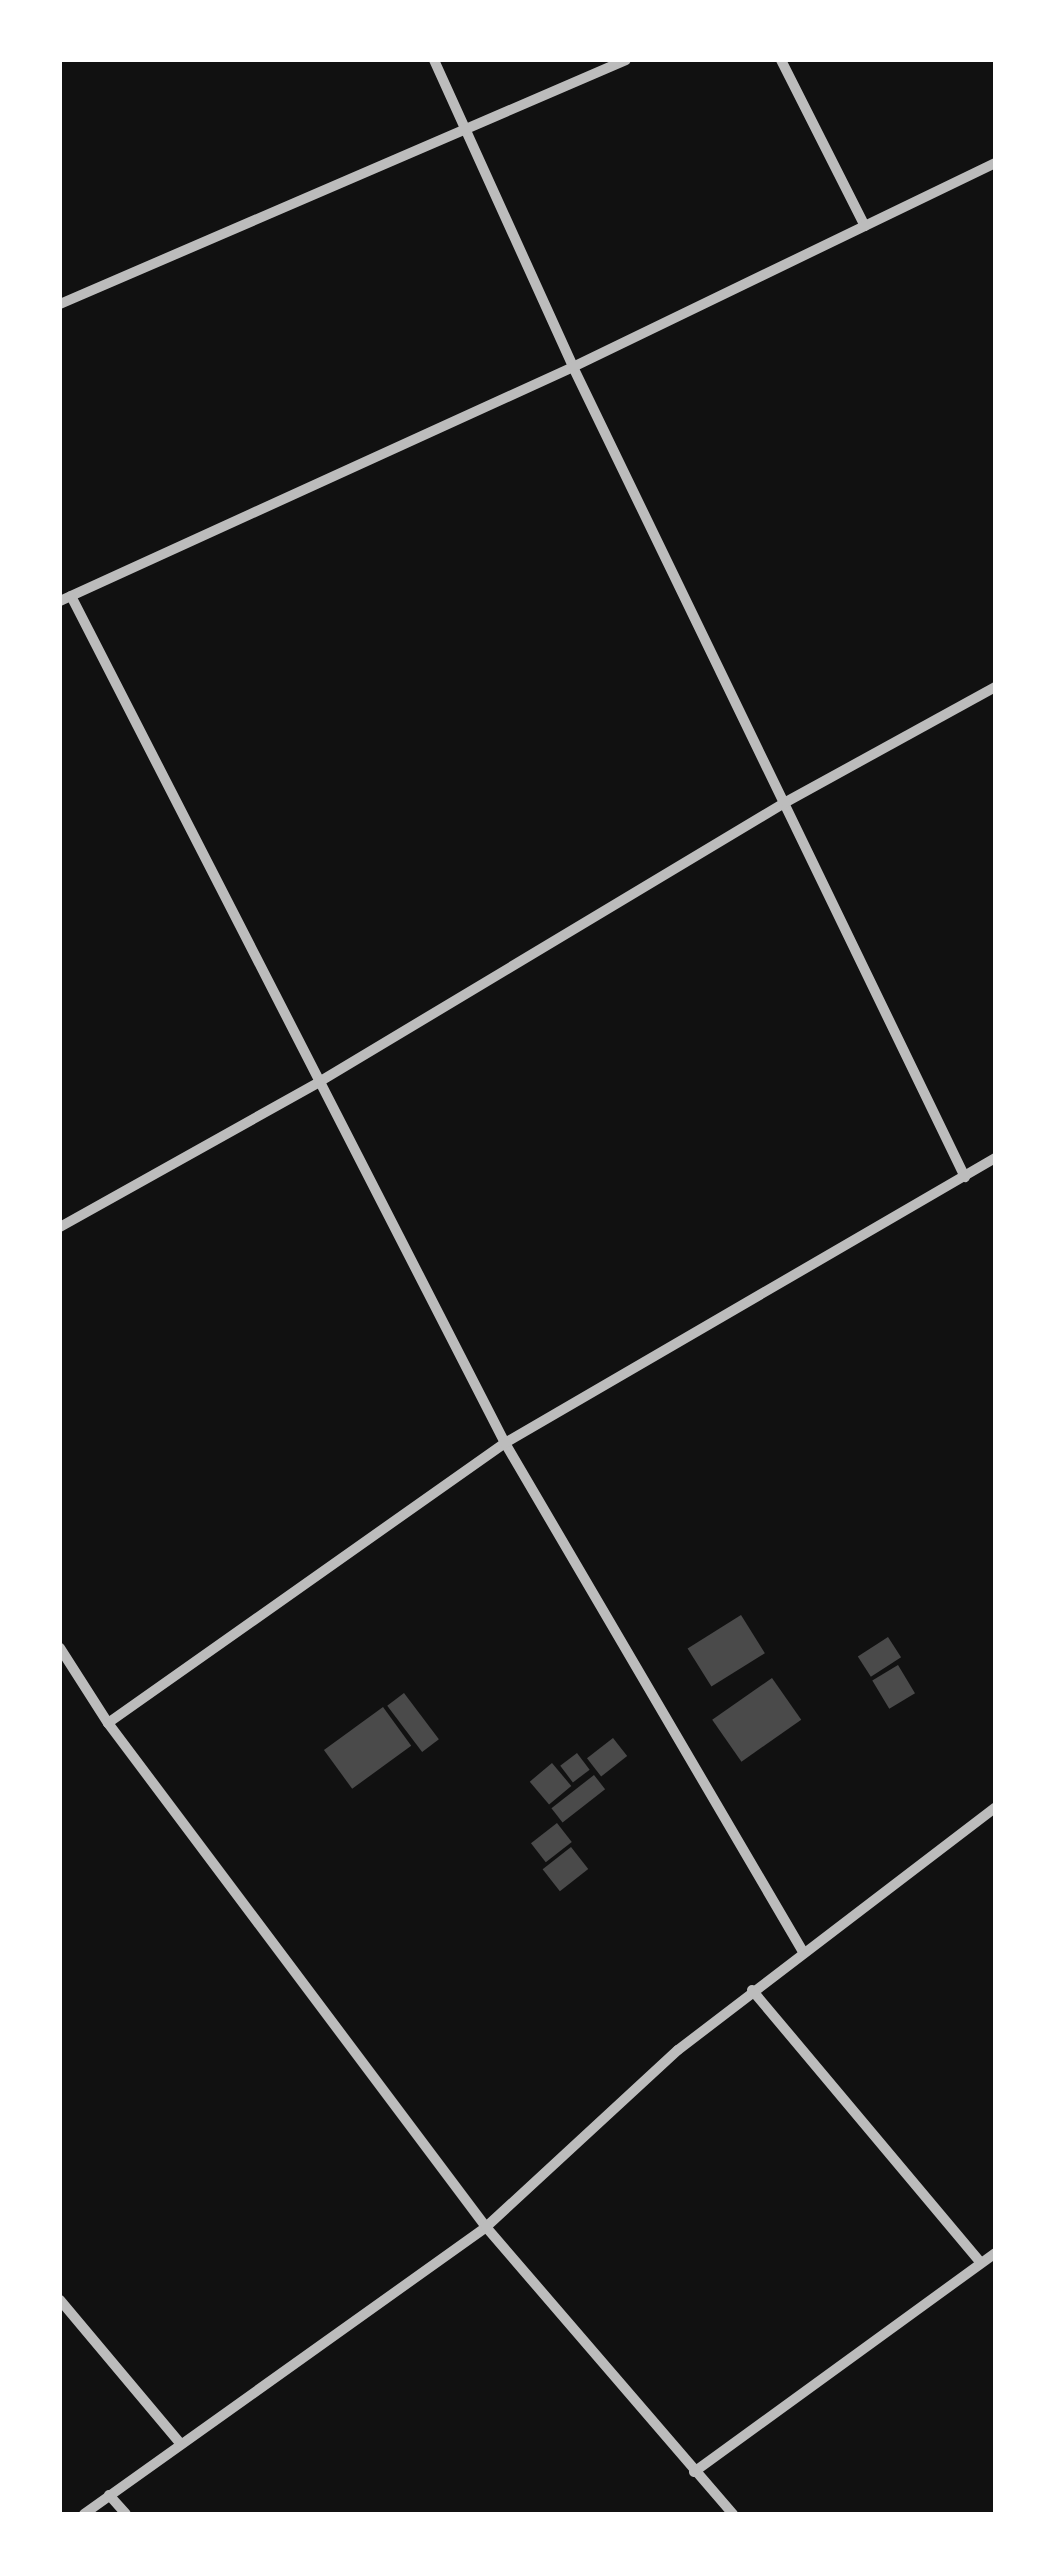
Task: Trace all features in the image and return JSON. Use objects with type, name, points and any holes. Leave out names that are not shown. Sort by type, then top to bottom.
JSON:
[{"type":"street","points":[[434,60],[469,127],[573,366],[965,1177]]},
{"type":"street","points":[[60,304],[626,60]]},
{"type":"street","points":[[781,60],[865,226]]},
{"type":"street","points":[[802,1950],[505,1443],[66,598],[573,366],[995,163]]},
{"type":"street","points":[[60,1227],[320,1082],[786,802],[995,687]]},
{"type":"street","points":[[108,1723],[505,1443],[995,1158]]},
{"type":"street","points":[[60,1648],[108,1723],[486,2228],[733,2514]]},
{"type":"street","points":[[84,2514],[178,2442],[486,2228],[752,1990],[995,1808]]},
{"type":"street","points":[[752,1990],[980,2262]]},
{"type":"street","points":[[694,2472],[995,2252]]},
{"type":"street","points":[[60,2300],[178,2442]]},
{"type":"street","points":[[109,2495],[126,2514]]},
{"type":"building","points":[[741,1615],[765,1653],[711,1687],[688,1648]]},
{"type":"building","points":[[888,1637],[901,1657],[871,1677],[858,1657]]},
{"type":"building","points":[[898,1665],[915,1693],[889,1709],[872,1680]]},
{"type":"building","points":[[772,1678],[801,1720],[741,1762],[712,1720]]},
{"type":"building","points":[[404,1693],[439,1739],[422,1752],[387,1706]]},
{"type":"building","points":[[383,1707],[411,1746],[352,1789],[324,1750]]},
{"type":"building","points":[[613,1738],[627,1756],[601,1776],[587,1758]]},
{"type":"building","points":[[577,1753],[590,1770],[573,1782],[560,1766]]},
{"type":"building","points":[[552,1763],[571,1786],[549,1805],[530,1782]]},
{"type":"building","points":[[594,1775],[605,1789],[563,1822],[551,1808]]},
{"type":"building","points":[[557,1823],[572,1842],[546,1862],[531,1843]]},
{"type":"building","points":[[571,1847],[588,1869],[560,1891],[543,1869]]}]
